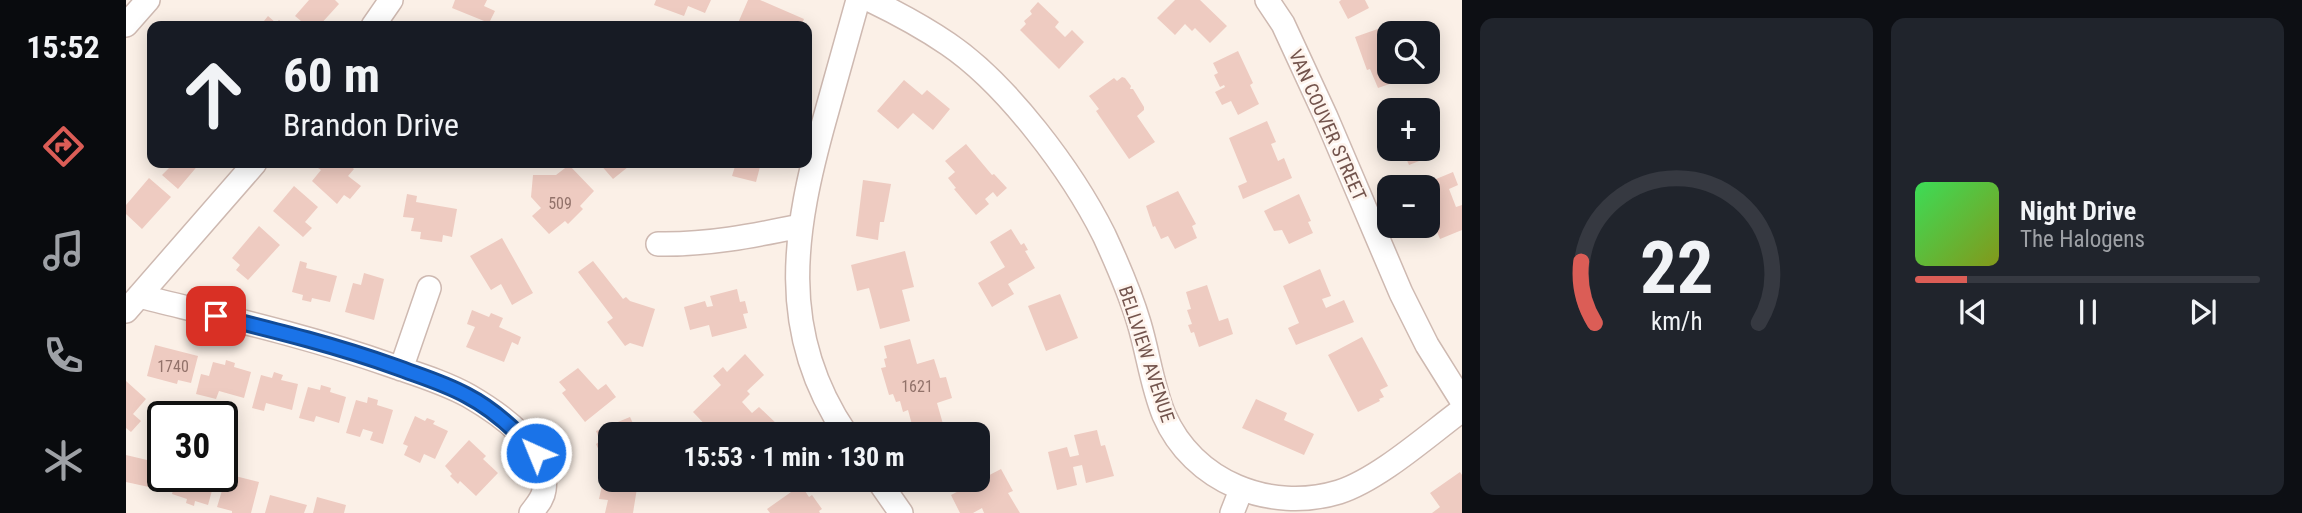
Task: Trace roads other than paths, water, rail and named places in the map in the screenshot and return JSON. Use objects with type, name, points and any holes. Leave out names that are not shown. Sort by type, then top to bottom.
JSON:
[{"type":"street","points":[[126,25],[148,0]]},
{"type":"street","points":[[376,21],[391,0]]},
{"type":"street","points":[[812,167],[858,0]]},
{"type":"street","name":"BELLVIEW AVENUE","points":[[870,0],[904,16],[972,63],[1037,131],[1104,236],[1139,322],[1163,413],[1173,433],[1190,456],[1208,473],[1241,490],[1283,500],[1309,499],[1339,492],[1367,480],[1462,410]]},
{"type":"street","name":"VAN COUVER STREET","points":[[1267,0],[1283,24],[1326,117],[1401,293],[1427,345],[1462,401]]},
{"type":"street","points":[[251,168],[132,303],[351,351],[439,382],[468,396],[496,414],[536,453],[542,469],[544,489],[541,499],[531,513]]},
{"type":"street","points":[[812,168],[800,226],[796,268],[797,300],[803,333],[820,383],[840,422]]},
{"type":"street","points":[[658,244],[689,245],[714,242],[800,226]]},
{"type":"street","points":[[401,369],[429,288]]},
{"type":"street","points":[[1232,513],[1241,490]]},
{"type":"street","points":[[886,492],[901,513]]}]
